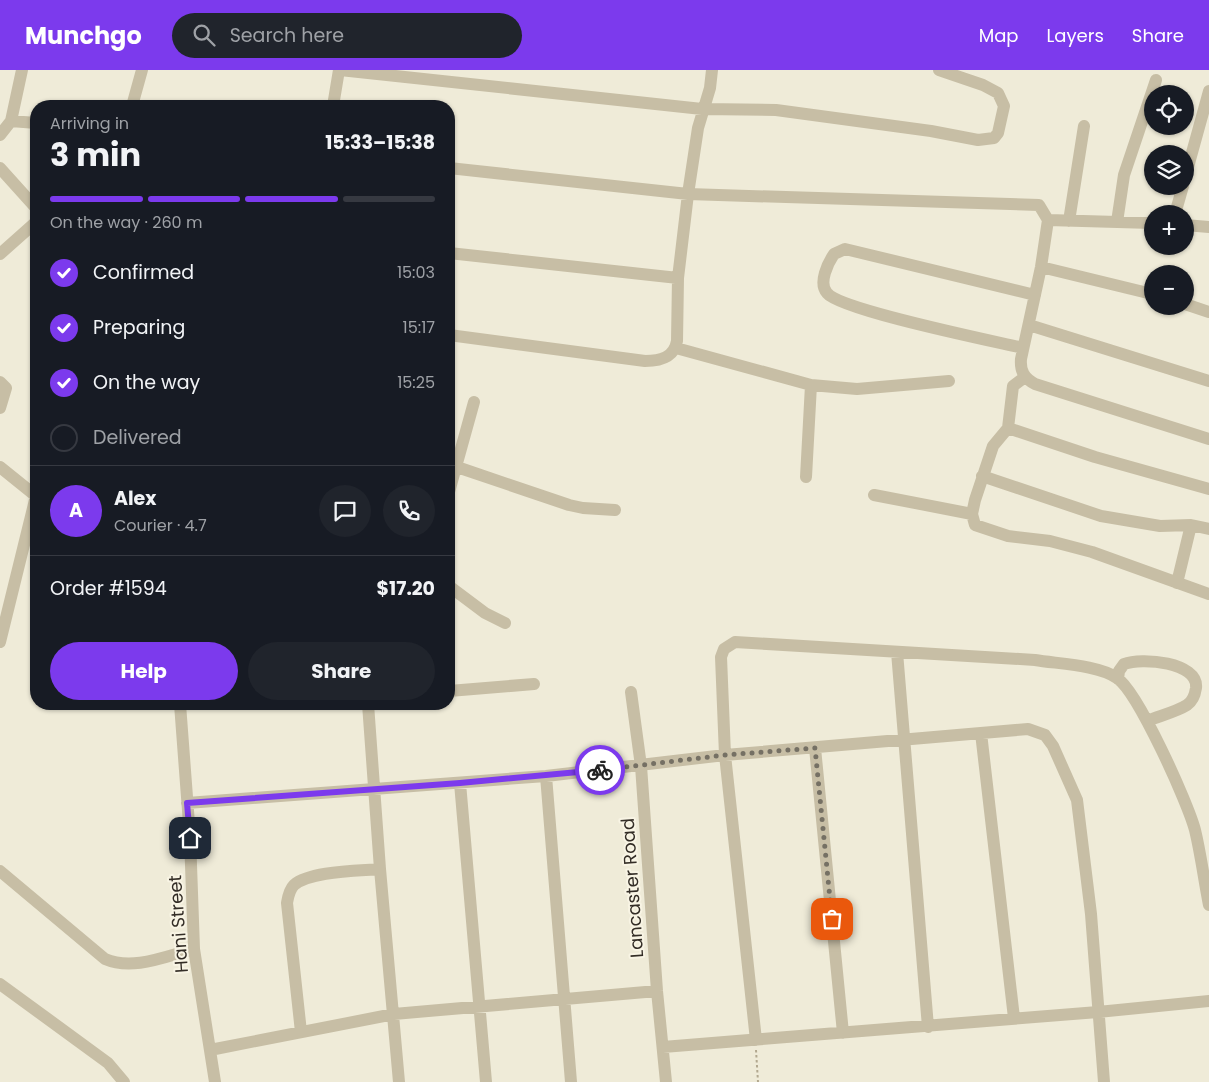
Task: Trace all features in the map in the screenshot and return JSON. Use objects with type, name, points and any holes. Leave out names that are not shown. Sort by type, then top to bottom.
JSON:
[{"type":"street","points":[[0,135],[11,121],[22,70]]},
{"type":"street","points":[[134,100],[142,70]]},
{"type":"street","points":[[335,100],[339,70],[458,76],[702,109],[776,110],[930,131],[978,140],[994,138],[998,132],[1004,106],[998,93],[983,85],[939,70]]},
{"type":"street","points":[[455,336],[645,362],[668,357],[676,348],[678,278],[688,194],[702,109],[710,88],[712,70]]},
{"type":"street","points":[[1117,222],[1124,175],[1156,80]]},
{"type":"street","points":[[1194,146],[1209,92]]},
{"type":"street","points":[[11,121],[30,123]]},
{"type":"street","points":[[1069,221],[1084,126]]},
{"type":"street","points":[[0,168],[30,201]]},
{"type":"street","points":[[455,169],[688,194],[1039,205],[1048,220],[1041,267],[1023,348],[1021,365],[1025,378],[1035,384],[1209,439]]},
{"type":"street","points":[[1048,220],[1144,224]]},
{"type":"street","points":[[1194,226],[1209,227]]},
{"type":"street","points":[[0,254],[30,227]]},
{"type":"street","points":[[1023,348],[891,317],[833,298],[824,290],[824,283],[828,265],[834,254],[845,250],[1034,295]]},
{"type":"street","points":[[455,254],[678,278]]},
{"type":"street","points":[[1041,267],[1144,292]]},
{"type":"street","points":[[1194,307],[1209,312]]},
{"type":"street","points":[[1029,325],[1209,381]]},
{"type":"street","points":[[676,348],[811,385],[857,389],[949,381]]},
{"type":"street","points":[[1025,378],[1013,386],[1008,428],[993,446],[982,476],[972,514],[975,525],[985,530],[1008,536],[1050,541],[1092,552],[1209,594]]},
{"type":"street","points":[[0,382],[6,388],[6,395],[0,408]]},
{"type":"street","points":[[806,477],[811,385]]},
{"type":"street","points":[[455,473],[474,402]]},
{"type":"street","points":[[1008,428],[1095,457],[1209,489]]},
{"type":"street","points":[[0,467],[30,491]]},
{"type":"street","points":[[457,467],[569,505],[615,510]]},
{"type":"street","points":[[982,476],[1111,518],[1160,526],[1191,525],[1209,529]]},
{"type":"street","points":[[874,495],[972,514]]},
{"type":"street","points":[[0,642],[30,520]]},
{"type":"street","points":[[1178,583],[1191,525]]},
{"type":"street","points":[[455,590],[485,613],[505,623]]},
{"type":"street","points":[[756,1040],[725,755],[721,656],[724,649],[729,645],[743,642],[1035,660],[1090,669],[1118,679],[1128,689],[1147,721],[1192,819],[1209,905]]},
{"type":"street","points":[[897,652],[928,1027]]},
{"type":"street","points":[[1118,679],[1124,664],[1138,662],[1178,666],[1189,671],[1194,677],[1196,686],[1194,696],[1187,705],[1147,721]]},
{"type":"street","points":[[455,691],[534,684]]},
{"type":"street","name":"Lancaster Road","points":[[631,692],[641,766],[657,991],[666,1082]]},
{"type":"street","name":"Hani Street","points":[[180,710],[194,949],[215,1082]]},
{"type":"street","points":[[368,710],[373,788],[399,1082]]},
{"type":"street","points":[[187,803],[546,776],[725,755],[1028,729],[1037,731],[1045,735],[1053,746],[1069,779],[1080,813],[1091,914],[1104,1082]]},
{"type":"street","points":[[981,733],[1014,1018]]},
{"type":"street","points":[[815,748],[842,1033]]},
{"type":"street","points":[[546,776],[571,1082]]},
{"type":"street","points":[[460,783],[486,1082]]},
{"type":"street","points":[[300,1032],[287,903],[289,893],[293,886],[310,877],[380,869]]},
{"type":"street","points":[[0,871],[100,955],[114,963],[135,964],[194,949]]},
{"type":"street","points":[[0,984],[108,1063],[124,1082]]},
{"type":"street","points":[[210,1050],[394,1014],[479,1005],[657,991]]},
{"type":"street","points":[[663,1047],[928,1027],[1209,1001]]},
{"type":"path","points":[[756,1040],[758,1082]]},
{"type":"way so far","points":[[600,770],[725,755],[815,748],[832,919]]},
{"type":"route","points":[[190,838],[187,803],[460,783],[600,770]]}]
